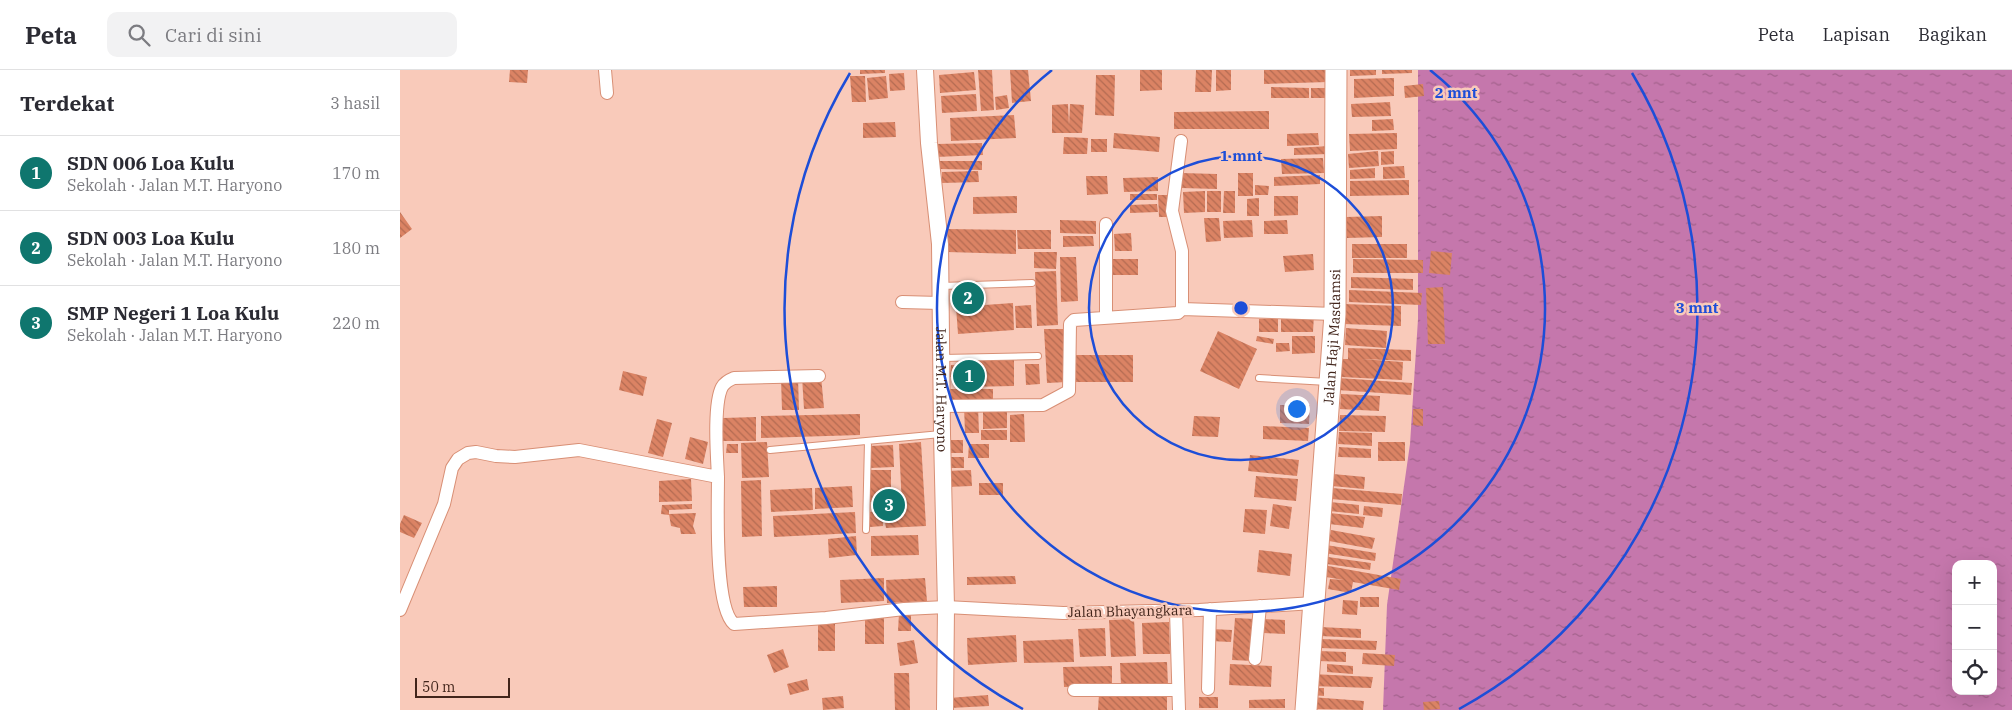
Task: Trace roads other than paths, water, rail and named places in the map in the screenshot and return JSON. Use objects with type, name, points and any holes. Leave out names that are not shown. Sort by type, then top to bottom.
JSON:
[{"type":"highway","name":"Jalan Haji Masdamsi","points":[[1306,710],[1335,314],[1336,70]]},
{"type":"street","points":[[606,70],[607,93]]},
{"type":"street","name":"Jalan M.T. Haryono","points":[[925,70],[929,143],[940,244],[940,358],[946,607],[945,710]]},
{"type":"street","points":[[1181,141],[1172,211],[1182,251],[1182,309]]},
{"type":"street","points":[[1106,224],[1106,317]]},
{"type":"street","points":[[902,302],[940,303]]},
{"type":"street","points":[[941,406],[1043,405],[1050,403],[1069,391],[1070,324],[1074,320],[1170,314],[1178,313],[1182,309],[1335,314]]},
{"type":"street","points":[[400,610],[427,546],[431,531],[444,504],[452,468],[458,459],[468,453],[476,452],[515,457],[579,450],[718,477],[717,426],[719,396],[725,383],[734,378],[818,376]]},
{"type":"street","name":"Jalan Bhayangkara","points":[[718,477],[722,594],[728,616],[734,624],[826,618],[904,608],[946,607],[1063,613],[1176,611],[1314,603]]},
{"type":"street","points":[[1255,659],[1260,606]]},
{"type":"street","points":[[1208,689],[1210,609]]},
{"type":"street","points":[[1176,611],[1179,710]]},
{"type":"street","points":[[1074,690],[1178,690]]},
{"type":"lane","points":[[940,286],[1032,283]]},
{"type":"lane","points":[[940,358],[1038,356]]},
{"type":"lane","points":[[1259,378],[1329,382]]},
{"type":"lane","points":[[770,450],[942,434]]},
{"type":"lane","points":[[866,530],[868,441]]},
{"type":"water","points":[[1418,70],[2012,70],[2012,710],[1383,710],[1387,605],[1410,444],[1418,319]]},
{"type":"place","name":"SDN 003 Loa Kulu","points":[[968,298]]},
{"type":"place","name":"SDN 006 Loa Kulu","points":[[969,376]]},
{"type":"place","name":"SMP Negeri 1 Loa Kulu","points":[[889,505]]}]
